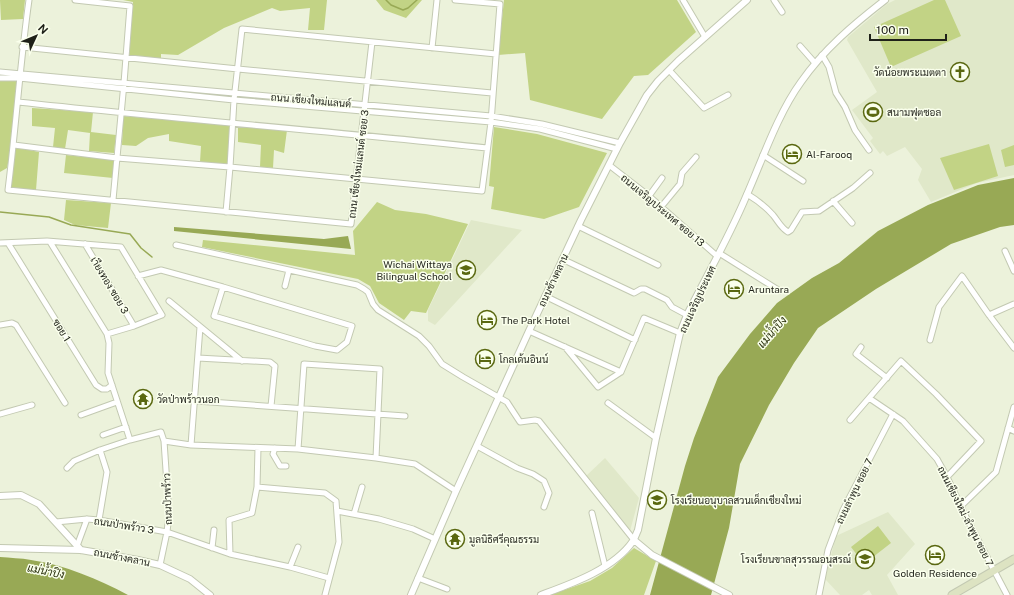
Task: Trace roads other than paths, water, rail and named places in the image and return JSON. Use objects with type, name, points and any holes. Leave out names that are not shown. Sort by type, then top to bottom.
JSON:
[{"type":"main road","points":[[952,595],[1014,558]]},
{"type":"street","points":[[29,0],[22,47],[14,145],[8,190],[226,212],[234,100],[242,29],[496,54]]},
{"type":"street","points":[[75,0],[130,6],[113,200]]},
{"type":"street","points":[[432,48],[437,0]]},
{"type":"street","points":[[14,145],[117,158],[357,178],[482,191],[491,122],[492,93],[500,4],[455,0]]},
{"type":"street","points":[[683,0],[705,37]]},
{"type":"street","name":"ถนนช้างคลาน","points":[[411,595],[456,491],[562,259],[620,143],[647,95],[669,70],[747,0]]},
{"type":"street","points":[[774,0],[782,12]]},
{"type":"street","name":"ถนนเจริญประเทศ","points":[[541,595],[589,575],[605,566],[624,552],[634,540],[638,530],[656,438],[680,333],[687,316],[747,194],[786,106],[800,83],[822,55],[846,31],[885,0]]},
{"type":"street","name":"ถนน เชียงใหม่แลนด์ ซอย 3","points":[[226,212],[351,224],[372,42]]},
{"type":"street","points":[[800,46],[815,63]]},
{"type":"street","points":[[22,47],[492,93]]},
{"type":"street","points":[[822,55],[829,67],[836,93],[845,107],[855,130],[869,150]]},
{"type":"street","points":[[669,70],[704,108],[728,95]]},
{"type":"street","name":"ถนน เชียงใหม่แลนด์","points":[[0,72],[19,76],[124,86],[365,104],[491,116],[542,124],[620,143]]},
{"type":"street","name":"ถนน เชียงใหม่แลนด์","points":[[0,78],[19,76]]},
{"type":"street","name":"ถนน เชียงใหม่แลนด์","points":[[124,86],[234,100],[491,122],[540,129],[617,149]]},
{"type":"street","points":[[18,102],[121,113],[362,134],[487,148]]},
{"type":"street","points":[[763,155],[803,181]]},
{"type":"street","points":[[661,207],[680,184],[682,173],[696,158]]},
{"type":"street","name":"ถนนเจริญประเทศ ซอย 13","points":[[609,165],[718,255],[780,291]]},
{"type":"street","points":[[747,194],[761,203],[773,214],[784,230],[788,232],[791,230],[802,212],[817,212],[853,188],[870,174]]},
{"type":"street","points":[[648,196],[662,178]]},
{"type":"street","points":[[833,201],[852,223]]},
{"type":"street","points":[[578,226],[658,265]]},
{"type":"street","points":[[50,242],[106,334],[109,343],[108,373],[130,440],[74,461],[67,468]]},
{"type":"street","points":[[0,245],[50,242],[121,247],[162,314],[134,326],[106,334]]},
{"type":"street","name":"ซอย 1","points":[[9,244],[96,385],[102,389],[107,389],[112,385]]},
{"type":"street","name":"เาียงทอง ซอย 3","points":[[85,244],[134,326]]},
{"type":"street","points":[[176,245],[356,285],[364,289],[376,308],[418,336],[429,346],[442,364],[500,397],[510,405],[520,422],[535,420],[539,421],[634,540],[652,555],[729,595]]},
{"type":"street","points":[[1005,251],[1014,271]]},
{"type":"street","points":[[562,259],[634,293],[644,289],[667,300],[672,307],[687,316]]},
{"type":"street","points":[[138,276],[161,270],[223,287],[352,326],[347,342],[337,350],[315,346],[214,316],[223,287]]},
{"type":"street","points":[[285,286],[289,270]]},
{"type":"street","points":[[930,340],[940,307],[962,276],[1014,348]]},
{"type":"street","points":[[545,296],[634,340]]},
{"type":"street","points":[[169,301],[242,361]]},
{"type":"street","points":[[989,315],[1014,304]]},
{"type":"street","points":[[565,347],[598,386],[620,372],[644,318],[680,333]]},
{"type":"street","points":[[0,325],[12,323],[16,325],[65,402]]},
{"type":"street","points":[[191,445],[196,401],[200,327]]},
{"type":"street","points":[[529,331],[620,372]]},
{"type":"street","points":[[861,347],[856,354],[887,378]]},
{"type":"street","points":[[198,358],[270,362],[275,366],[271,406]]},
{"type":"street","points":[[850,420],[901,361],[936,394],[980,440],[947,477]]},
{"type":"street","points":[[298,449],[304,364],[380,370],[376,458]]},
{"type":"street","name":"ถนนเชียงใหม่-ลำพูน ซอย 7","points":[[868,398],[903,421],[937,459],[1007,595]]},
{"type":"street","points":[[196,401],[405,416]]},
{"type":"street","points":[[81,414],[118,402]]},
{"type":"street","points":[[608,403],[656,438]]},
{"type":"street","points":[[0,414],[32,405]]},
{"type":"street","points":[[961,506],[996,472],[1014,407]]},
{"type":"street","name":"ถนนลำพูน ซอย 7","points":[[819,595],[828,550],[843,510],[893,414]]},
{"type":"street","points":[[103,435],[126,427]]},
{"type":"street","points":[[1008,428],[1014,431]]},
{"type":"street","name":"ถนนป่าพร้าว","points":[[130,440],[161,432],[164,441],[169,514],[168,532],[160,565]]},
{"type":"street","points":[[164,441],[191,445],[298,449],[415,464],[456,491]]},
{"type":"street","points":[[477,446],[517,468],[532,474],[544,482],[549,492],[544,507]]},
{"type":"street","points":[[230,554],[230,520],[252,512],[257,487],[258,448]]},
{"type":"street","points":[[276,448],[273,454],[280,466],[286,466]]},
{"type":"street","points":[[99,520],[107,472],[100,450]]},
{"type":"street","points":[[257,487],[325,493],[336,501],[339,542],[325,595]]},
{"type":"street","points":[[354,514],[362,487]]},
{"type":"street","points":[[0,496],[21,495],[40,504],[79,548]]},
{"type":"street","points":[[337,511],[379,519],[413,529],[435,539]]},
{"type":"street","points":[[592,513],[605,566]]},
{"type":"street","points":[[79,548],[87,520]]},
{"type":"street","name":"ถนนป่าพร้าว 3","points":[[56,522],[99,520],[168,532],[230,554],[290,567],[329,578]]},
{"type":"street","points":[[212,548],[214,530]]},
{"type":"street","points":[[290,567],[298,547]]},
{"type":"street","name":"ถนนช้างคลาน","points":[[0,548],[79,548],[160,565],[190,579],[210,595]]},
{"type":"street","points":[[418,578],[447,589]]},
{"type":"water","name":"แม่น้ำปิง","points":[[1014,178],[1014,225],[1000,227],[951,244],[876,289],[818,328],[794,363],[769,405],[740,464],[729,528],[711,595],[650,595],[685,466],[694,438],[718,377],[750,334],[777,303],[812,278],[839,263],[878,231],[928,205],[978,185]]},
{"type":"water","points":[[174,227],[324,239],[348,236],[351,249],[174,231]]},
{"type":"water","name":"แม่น้ำปิง","points":[[0,557],[27,559],[56,565],[105,583],[128,595],[0,595]]},
{"type":"waterway","points":[[386,0],[391,5],[403,10],[408,8],[417,0]]},
{"type":"waterway","points":[[0,212],[49,217],[71,225],[130,234],[141,248],[152,257]]},
{"type":"place","name":"วัดน้อยพระเมตตา","points":[[960,72]]},
{"type":"place","name":"สนามฟุตซอล","points":[[873,112]]},
{"type":"place","name":"Al-Farooq","points":[[792,154]]},
{"type":"place","name":"Wichai Wittaya Bilingual School","points":[[466,270]]},
{"type":"place","name":"Aruntara","points":[[734,289]]},
{"type":"place","name":"The Park Hotel","points":[[487,320]]},
{"type":"place","name":"โกลเด้นอินน์","points":[[485,359]]},
{"type":"place","name":"วัดป่าพร้าวนอก","points":[[143,399]]},
{"type":"place","name":"โรงเรียนอนุบาลสวนเด็กเชียงใหม่","points":[[657,500]]},
{"type":"place","name":"มูลนิธิศรีคุณธรรม","points":[[455,539]]},
{"type":"place","name":"Golden Residence","points":[[935,555]]},
{"type":"place","name":"โรงเรียนขาลสุวรรณอนุสรณ์","points":[[865,559]]}]
